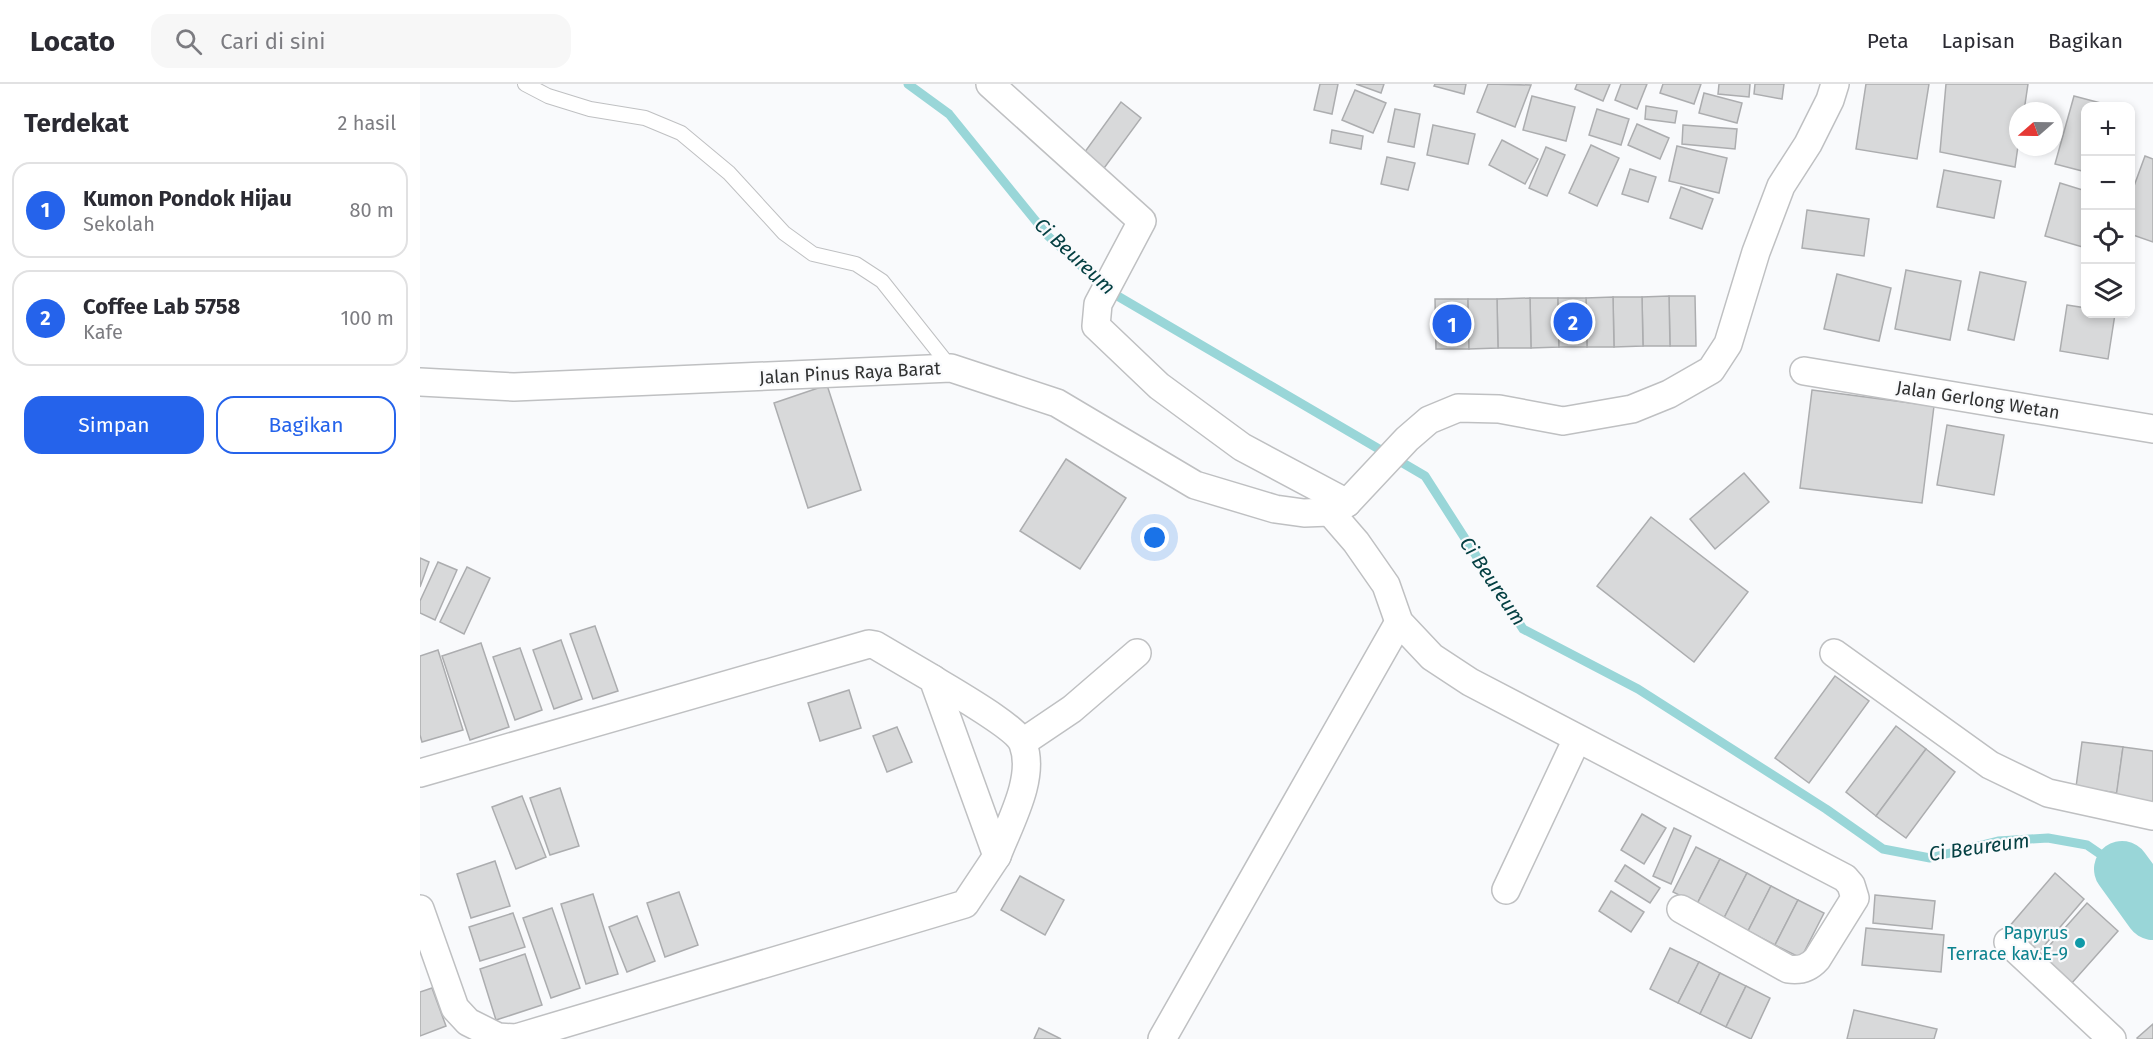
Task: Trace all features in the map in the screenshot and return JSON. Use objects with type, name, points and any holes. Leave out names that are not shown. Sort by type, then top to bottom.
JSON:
[{"type":"street","points":[[990,84],[1142,221],[1098,304],[1096,326],[1160,386],[1242,447],[1344,503],[1356,543],[1386,585],[1399,622],[1432,657],[1470,682],[1845,878],[1851,885],[1855,898],[1817,959],[1811,965],[1796,970],[1788,969],[1681,909]]},
{"type":"street","points":[[1344,503],[1429,420],[1458,408],[1499,409],[1563,421],[1612,413],[1670,394],[1711,370],[1728,344],[1756,252],[1781,186],[1808,144],[1830,100],[1835,84]]},
{"type":"street","name":"Jalan Pinus Raya Barat","points":[[420,382],[514,387],[951,368],[1057,403],[1195,485],[1275,509],[1304,513],[1344,503]]},
{"type":"street","name":"Jalan Gerlong Wetan","points":[[1804,371],[2153,429]]},
{"type":"street","points":[[1162,1039],[1399,622]]},
{"type":"street","points":[[420,773],[869,644],[880,647],[1000,722],[1023,742],[1027,763],[1024,781],[997,856],[965,904],[516,1038],[480,1034],[455,1008],[420,909]]},
{"type":"street","points":[[1023,742],[1072,709],[1137,653]]},
{"type":"street","points":[[1834,653],[1990,765],[2048,793],[2153,816]]},
{"type":"street","points":[[933,679],[997,856]]},
{"type":"street","points":[[1506,890],[1577,739]]},
{"type":"street","points":[[2008,942],[2112,1039]]},
{"type":"lane","points":[[525,84],[548,96],[590,109],[645,118],[681,133],[729,173],[784,233],[813,254],[856,264],[882,281],[951,368]]},
{"type":"building","points":[[1320,84],[1338,84],[1332,114],[1314,110]]},
{"type":"building","points":[[1356,84],[1384,84],[1381,93]]},
{"type":"building","points":[[1435,84],[1466,84],[1464,94],[1434,86]]},
{"type":"building","points":[[1488,84],[1531,85],[1515,127],[1477,112]]},
{"type":"building","points":[[1577,84],[1610,84],[1603,101],[1575,89]]},
{"type":"building","points":[[1621,84],[1647,84],[1637,109],[1615,100]]},
{"type":"building","points":[[1663,84],[1701,84],[1694,104],[1660,93]]},
{"type":"building","points":[[1719,84],[1750,84],[1749,97],[1718,94]]},
{"type":"building","points":[[1755,84],[1784,84],[1782,99],[1754,94]]},
{"type":"building","points":[[1866,84],[1929,84],[1917,159],[1856,149]]},
{"type":"building","points":[[1946,84],[2028,84],[2025,102],[2009,102],[2009,156],[2017,156],[2015,167],[1940,152]]},
{"type":"building","points":[[1355,90],[1386,103],[1373,133],[1342,120]]},
{"type":"building","points":[[1704,93],[1742,103],[1737,123],[1699,113]]},
{"type":"building","points":[[1532,96],[1575,107],[1566,141],[1523,130]]},
{"type":"building","points":[[2074,96],[2097,102],[2081,102],[2081,171],[2055,164],[2057,156],[2063,156],[2063,135]]},
{"type":"building","points":[[1121,102],[1141,118],[1099,175],[1079,160]]},
{"type":"building","points":[[1646,106],[1677,111],[1675,123],[1645,119]]},
{"type":"building","points":[[1395,109],[1420,114],[1414,147],[1388,142]]},
{"type":"building","points":[[1597,109],[1629,119],[1621,145],[1589,135]]},
{"type":"building","points":[[1637,124],[1669,138],[1660,159],[1628,145]]},
{"type":"building","points":[[1433,125],[1475,134],[1468,164],[1427,155]]},
{"type":"building","points":[[1683,125],[1737,129],[1735,149],[1682,144]]},
{"type":"building","points":[[1332,130],[1363,136],[1361,149],[1330,143]]},
{"type":"building","points":[[1502,140],[1538,159],[1525,184],[1489,165]]},
{"type":"building","points":[[1591,145],[1619,158],[1597,206],[1569,193]]},
{"type":"building","points":[[1677,146],[1727,158],[1719,193],[1669,181]]},
{"type":"building","points":[[1546,147],[1565,155],[1547,196],[1529,188]]},
{"type":"building","points":[[2145,156],[2153,159],[2153,242],[2135,236],[2135,183]]},
{"type":"building","points":[[1387,157],[1415,163],[1408,190],[1381,184]]},
{"type":"building","points":[[1630,169],[1656,177],[1648,202],[1622,194]]},
{"type":"building","points":[[1944,170],[2001,181],[1994,218],[1937,207]]},
{"type":"building","points":[[2060,183],[2081,189],[2081,247],[2045,236]]},
{"type":"building","points":[[1681,187],[1713,199],[1702,229],[1670,218]]},
{"type":"building","points":[[1807,210],[1869,219],[1864,256],[1802,248]]},
{"type":"building","points":[[1906,270],[1961,281],[1950,340],[1895,329]]},
{"type":"building","points":[[1980,272],[2026,282],[2014,340],[1968,330]]},
{"type":"building","points":[[1837,274],[1891,288],[1879,341],[1824,329]]},
{"type":"building","points":[[1669,296],[1695,296],[1696,346],[1670,346]]},
{"type":"building","points":[[1669,296],[1670,346],[1643,346],[1642,297]]},
{"type":"building","points":[[1613,297],[1642,297],[1643,346],[1614,347]]},
{"type":"building","points":[[1613,297],[1614,347],[1587,347],[1586,298]]},
{"type":"building","points":[[1530,298],[1558,298],[1559,347],[1531,348]]},
{"type":"building","points":[[1530,298],[1531,348],[1498,348],[1497,299]]},
{"type":"building","points":[[1558,298],[1586,298],[1587,347],[1559,347]]},
{"type":"building","points":[[1435,299],[1468,299],[1469,349],[1436,349]]},
{"type":"building","points":[[1468,299],[1497,299],[1498,348],[1469,349]]},
{"type":"building","points":[[2067,305],[2081,307],[2081,318],[2114,318],[2108,359],[2060,351]]},
{"type":"building","points":[[827,385],[861,490],[808,508],[774,403]]},
{"type":"building","points":[[1812,390],[1934,406],[1922,503],[1800,488]]},
{"type":"building","points":[[1947,425],[2004,435],[1994,495],[1937,485]]},
{"type":"building","points":[[1066,459],[1126,498],[1080,569],[1020,531]]},
{"type":"building","points":[[1744,473],[1769,502],[1715,549],[1690,519]]},
{"type":"building","points":[[1651,517],[1748,592],[1694,662],[1597,586]]},
{"type":"building","points":[[420,558],[429,562],[420,587]]},
{"type":"building","points":[[438,562],[457,570],[435,620],[420,613],[420,601]]},
{"type":"building","points":[[467,567],[490,578],[464,634],[440,622]]},
{"type":"building","points":[[595,626],[618,691],[593,699],[570,634]]},
{"type":"building","points":[[561,640],[582,699],[554,709],[533,650]]},
{"type":"building","points":[[481,643],[509,727],[470,740],[442,656]]},
{"type":"building","points":[[520,648],[542,710],[515,720],[493,657]]},
{"type":"building","points":[[438,650],[463,730],[422,742],[420,735],[420,656]]},
{"type":"building","points":[[1835,676],[1869,701],[1809,783],[1775,758]]},
{"type":"building","points":[[849,690],[861,728],[820,741],[808,703]]},
{"type":"building","points":[[1896,726],[1926,749],[1876,816],[1846,792]]},
{"type":"building","points":[[897,727],[912,762],[887,772],[873,736]]},
{"type":"building","points":[[2082,742],[2123,747],[2117,793],[2076,787]]},
{"type":"building","points":[[2123,747],[2153,751],[2153,802],[2116,797]]},
{"type":"building","points":[[1926,749],[1955,772],[1906,838],[1876,816]]},
{"type":"building","points":[[560,788],[579,846],[550,855],[530,798]]},
{"type":"building","points":[[522,796],[546,857],[516,869],[492,807]]},
{"type":"building","points":[[1642,814],[1666,828],[1644,864],[1621,850]]},
{"type":"building","points":[[1674,828],[1691,836],[1671,884],[1653,876]]},
{"type":"building","points":[[1696,847],[1720,859],[1697,904],[1673,892]]},
{"type":"building","points":[[1720,859],[1747,873],[1724,918],[1697,904]]},
{"type":"building","points":[[495,861],[510,906],[471,918],[457,874]]},
{"type":"building","points":[[1625,865],[1660,888],[1650,903],[1615,881]]},
{"type":"building","points":[[1747,873],[1771,886],[1748,931],[1724,918]]},
{"type":"building","points":[[2055,873],[2084,899],[2038,953],[2008,928]]},
{"type":"building","points":[[1020,876],[1064,900],[1045,935],[1001,910]]},
{"type":"building","points":[[1771,886],[1798,900],[1775,945],[1748,931]]},
{"type":"building","points":[[1611,891],[1644,912],[1631,932],[1599,911]]},
{"type":"building","points":[[679,892],[698,945],[665,957],[647,903]]},
{"type":"building","points":[[593,894],[618,974],[586,984],[561,904]]},
{"type":"building","points":[[1875,895],[1935,901],[1932,929],[1873,923]]},
{"type":"building","points":[[1798,900],[1824,913],[1801,958],[1775,945]]},
{"type":"building","name":"Papyrus Terrace kav.E-9","points":[[2087,903],[2118,931],[2071,984],[2041,955]]},
{"type":"building","points":[[552,908],[580,988],[551,998],[523,918]]},
{"type":"building","points":[[513,913],[525,947],[480,961],[469,927]]},
{"type":"building","points":[[637,916],[655,961],[627,972],[609,927]]},
{"type":"building","points":[[1866,928],[1944,935],[1941,972],[1862,965]]},
{"type":"building","points":[[1670,948],[1699,962],[1678,1003],[1650,989]]},
{"type":"building","points":[[525,954],[542,1005],[496,1020],[480,969]]},
{"type":"building","points":[[1699,962],[1720,973],[1700,1014],[1678,1003]]},
{"type":"building","points":[[1720,973],[1746,986],[1726,1027],[1700,1014]]},
{"type":"building","points":[[1746,986],[1770,998],[1751,1039],[1726,1027]]},
{"type":"building","points":[[432,988],[446,1026],[420,1036],[420,992]]},
{"type":"building","points":[[1854,1010],[1937,1029],[1934,1039],[1847,1039]]},
{"type":"building","points":[[2153,1024],[2153,1039],[2137,1038]]},
{"type":"building","points":[[1039,1028],[1061,1039],[1034,1039]]},
{"type":"waterway","name":"Ci Beureum","points":[[908,84],[949,114],[1048,236],[1109,291],[1425,476],[1523,629],[1638,689],[1826,809],[1883,849],[1930,858],[1998,841],[2048,838],[2087,845],[2122,869]]},
{"type":"waterway","name":"Ci Beureum","points":[[2122,869],[2153,912]]},
{"type":"place","name":"Coffee Lab 5758","points":[[1573,322]]},
{"type":"place","name":"Kumon Pondok Hijau","points":[[1452,324]]},
{"type":"place","name":"Papyrus Terrace kav.E-9","points":[[2080,943]]}]
